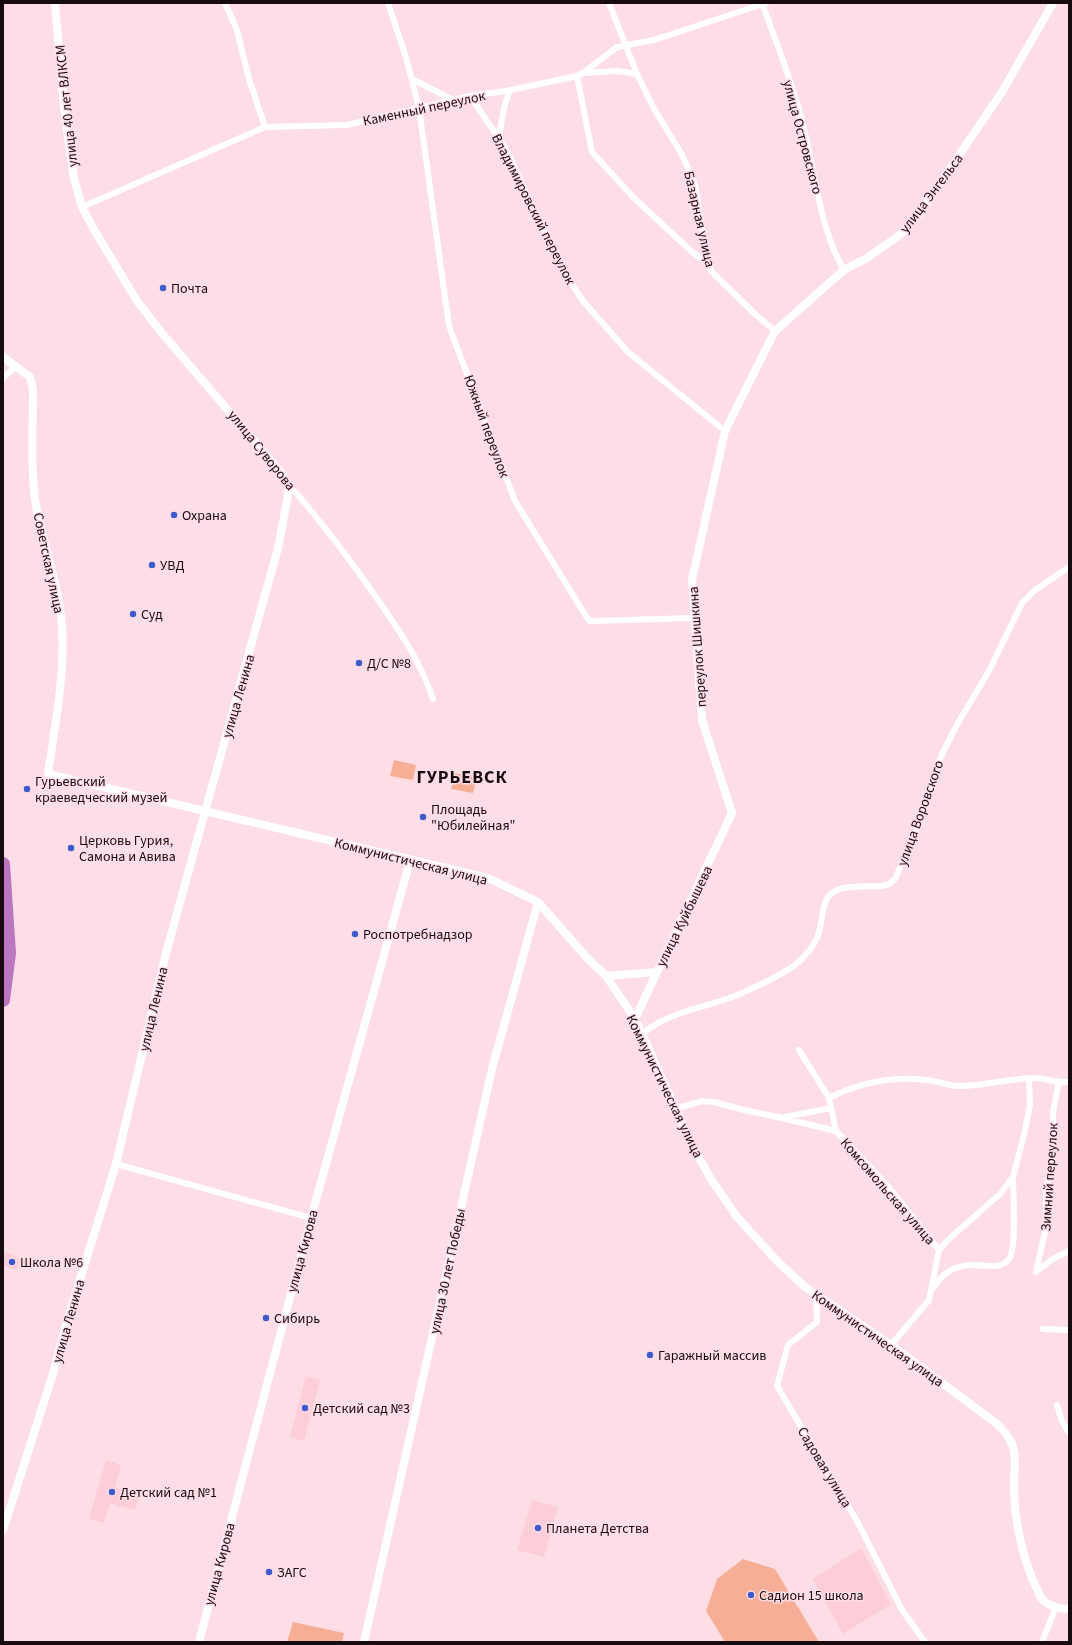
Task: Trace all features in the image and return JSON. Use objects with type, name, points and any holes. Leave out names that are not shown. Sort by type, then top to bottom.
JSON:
[{"type":"street","name":"улица 40 лет ВЛКСМ","points":[[55,3],[65,116],[74,179],[82,207]]},
{"type":"street","points":[[225,3],[237,30],[249,79],[265,127]]},
{"type":"street","points":[[388,3],[412,79],[419,108]]},
{"type":"street","name":"Базарная улица","points":[[608,3],[637,74],[653,108],[681,153],[695,185],[708,264],[711,271],[756,315],[775,331]]},
{"type":"street","name":"Каменный переулок","points":[[82,207],[265,127],[347,125],[470,96],[510,90],[576,76],[584,73],[617,48],[654,40],[764,3]]},
{"type":"street","name":"улица Островского","points":[[764,3],[802,121],[828,235],[837,258],[844,270]]},
{"type":"street","name":"улица Энгельса","points":[[725,431],[775,331],[844,270],[868,258],[901,234],[919,214],[1002,92],[1053,3]]},
{"type":"street","points":[[584,73],[618,72],[637,74]]},
{"type":"street","points":[[576,76],[592,152],[633,197],[708,264]]},
{"type":"street","points":[[412,79],[453,100]]},
{"type":"street","points":[[499,137],[501,119],[510,90]]},
{"type":"street","name":"Владимировский переулок","points":[[470,96],[506,149],[561,267],[583,301],[628,352],[725,431]]},
{"type":"street","name":"Южный переулок","points":[[419,108],[449,326],[515,501],[589,621],[695,618]]},
{"type":"street","name":"улица Суворова","points":[[82,207],[137,301],[161,332],[266,454],[288,484],[303,500],[342,549],[390,616],[427,679],[433,699]]},
{"type":"street","points":[[3,358],[15,366],[3,378]]},
{"type":"street","name":"Советская улица","points":[[15,366],[30,377],[33,390],[36,505],[59,602],[62,627],[59,698],[48,774]]},
{"type":"street","name":"переулок Шишкина","points":[[725,431],[692,580],[702,720],[732,813]]},
{"type":"street","name":"улица Ленина","points":[[3,1530],[52,1377],[67,1321],[116,1164],[166,953],[278,548],[287,507],[288,484]]},
{"type":"street","name":"улица Воровского","points":[[642,1034],[652,1026],[684,1012],[733,997],[790,969],[809,951],[817,938],[822,923],[823,908],[826,899],[832,893],[840,889],[882,886],[889,884],[895,878],[919,824],[942,754],[958,723],[989,671],[1022,603],[1034,591],[1069,567]]},
{"type":"street","name":"Коммунистическая улица","points":[[48,774],[410,861],[488,878],[538,902],[606,976],[636,1019],[692,1145],[711,1179],[737,1217],[779,1263],[816,1294],[891,1345],[997,1424],[1007,1434],[1012,1445],[1014,1455],[1014,1497],[1024,1554],[1030,1573],[1041,1598],[1056,1607]]},
{"type":"street","name":"улица Куйбышева","points":[[606,976],[657,972],[732,813]]},
{"type":"street","name":"улица Кирова","points":[[199,1642],[311,1218],[410,861]]},
{"type":"street","name":"улица 30 лет Победы","points":[[364,1642],[492,1069],[538,902]]},
{"type":"street","points":[[636,1019],[657,972]]},
{"type":"street","name":"Комсомольская улица","points":[[799,1050],[829,1098],[836,1131],[885,1183],[939,1250]]},
{"type":"street","points":[[829,1098],[846,1090],[876,1081],[920,1079],[959,1086],[1029,1079],[1069,1082]]},
{"type":"street","points":[[932,1289],[943,1276],[954,1269],[974,1265],[999,1266],[1006,1263],[1010,1258],[1013,1242],[1013,1177],[1030,1105],[1029,1079]]},
{"type":"street","name":"Зимний переулок","points":[[1059,1081],[1053,1112],[1053,1155],[1046,1190],[1046,1228],[1036,1272],[1051,1260],[1069,1251]]},
{"type":"street","name":"Комсомольская улица","points":[[675,1109],[697,1102],[708,1101],[836,1131]]},
{"type":"street","name":"Комсомольская улица","points":[[782,1118],[831,1108]]},
{"type":"street","points":[[116,1164],[311,1218]]},
{"type":"street","points":[[891,1345],[926,1305],[932,1289],[939,1250],[950,1238],[1000,1194],[1013,1177]]},
{"type":"street","name":"Садовая улица","points":[[816,1294],[817,1322],[788,1345],[776,1386],[857,1521],[902,1610],[925,1642]]},
{"type":"street","points":[[1044,1329],[1069,1330]]},
{"type":"street","points":[[1057,1405],[1062,1421],[1069,1433]]},
{"type":"street","points":[[1042,1642],[1056,1607],[1069,1609]]},
{"type":"shaded area","points":[[394,760],[416,765],[413,780],[390,776]]},
{"type":"shaded area","points":[[455,773],[477,778],[473,793],[451,789]]},
{"type":"shaded area","name":"Школа №6","points":[[3,1251],[21,1259],[17,1271],[3,1265]]},
{"type":"shaded area","name":"Детский сад №3","points":[[306,1376],[320,1380],[304,1441],[290,1437]]},
{"type":"shaded area","name":"Детский сад №1","points":[[106,1460],[121,1465],[115,1488],[140,1495],[135,1510],[110,1503],[104,1523],[89,1519]]},
{"type":"shaded area","name":"Планета Детства","points":[[532,1500],[558,1507],[544,1557],[517,1550]]},
{"type":"shaded area","points":[[861,1548],[891,1604],[843,1634],[813,1579]]},
{"type":"shaded area","name":"Садион 15 школа","points":[[743,1559],[775,1569],[819,1642],[725,1642],[706,1611],[717,1579]]},
{"type":"shaded area","points":[[293,1622],[344,1633],[342,1642],[287,1642]]},
{"type":"waterway","points":[[3,864],[9,953],[3,1000]]},
{"type":"place","name":"Почта","points":[[163,288]]},
{"type":"place","name":"Охрана","points":[[174,515]]},
{"type":"place","name":"УВД","points":[[152,565]]},
{"type":"place","name":"Суд","points":[[133,614]]},
{"type":"place","name":"Д/С №8","points":[[359,663]]},
{"type":"place","name":"Гурьевский краеведческий музей","points":[[27,789]]},
{"type":"place","name":"Площадь \"Юбилейная\"","points":[[423,817]]},
{"type":"place","name":"Церковь Гурия, Самона и Авива","points":[[71,848]]},
{"type":"place","name":"Роспотребнадзор","points":[[355,934]]},
{"type":"place","name":"Школа №6","points":[[12,1262]]},
{"type":"place","name":"Сибирь","points":[[266,1318]]},
{"type":"place","name":"Гаражный массив","points":[[650,1355]]},
{"type":"place","name":"Детский сад №3","points":[[305,1408]]},
{"type":"place","name":"Детский сад №1","points":[[112,1492]]},
{"type":"place","name":"Планета Детства","points":[[538,1528]]},
{"type":"place","name":"ЗАГС","points":[[269,1572]]},
{"type":"place","name":"Садион 15 школа","points":[[751,1595]]},
{"type":"district","name":"ГУРЬЕВСК","points":[[462,777]]}]
